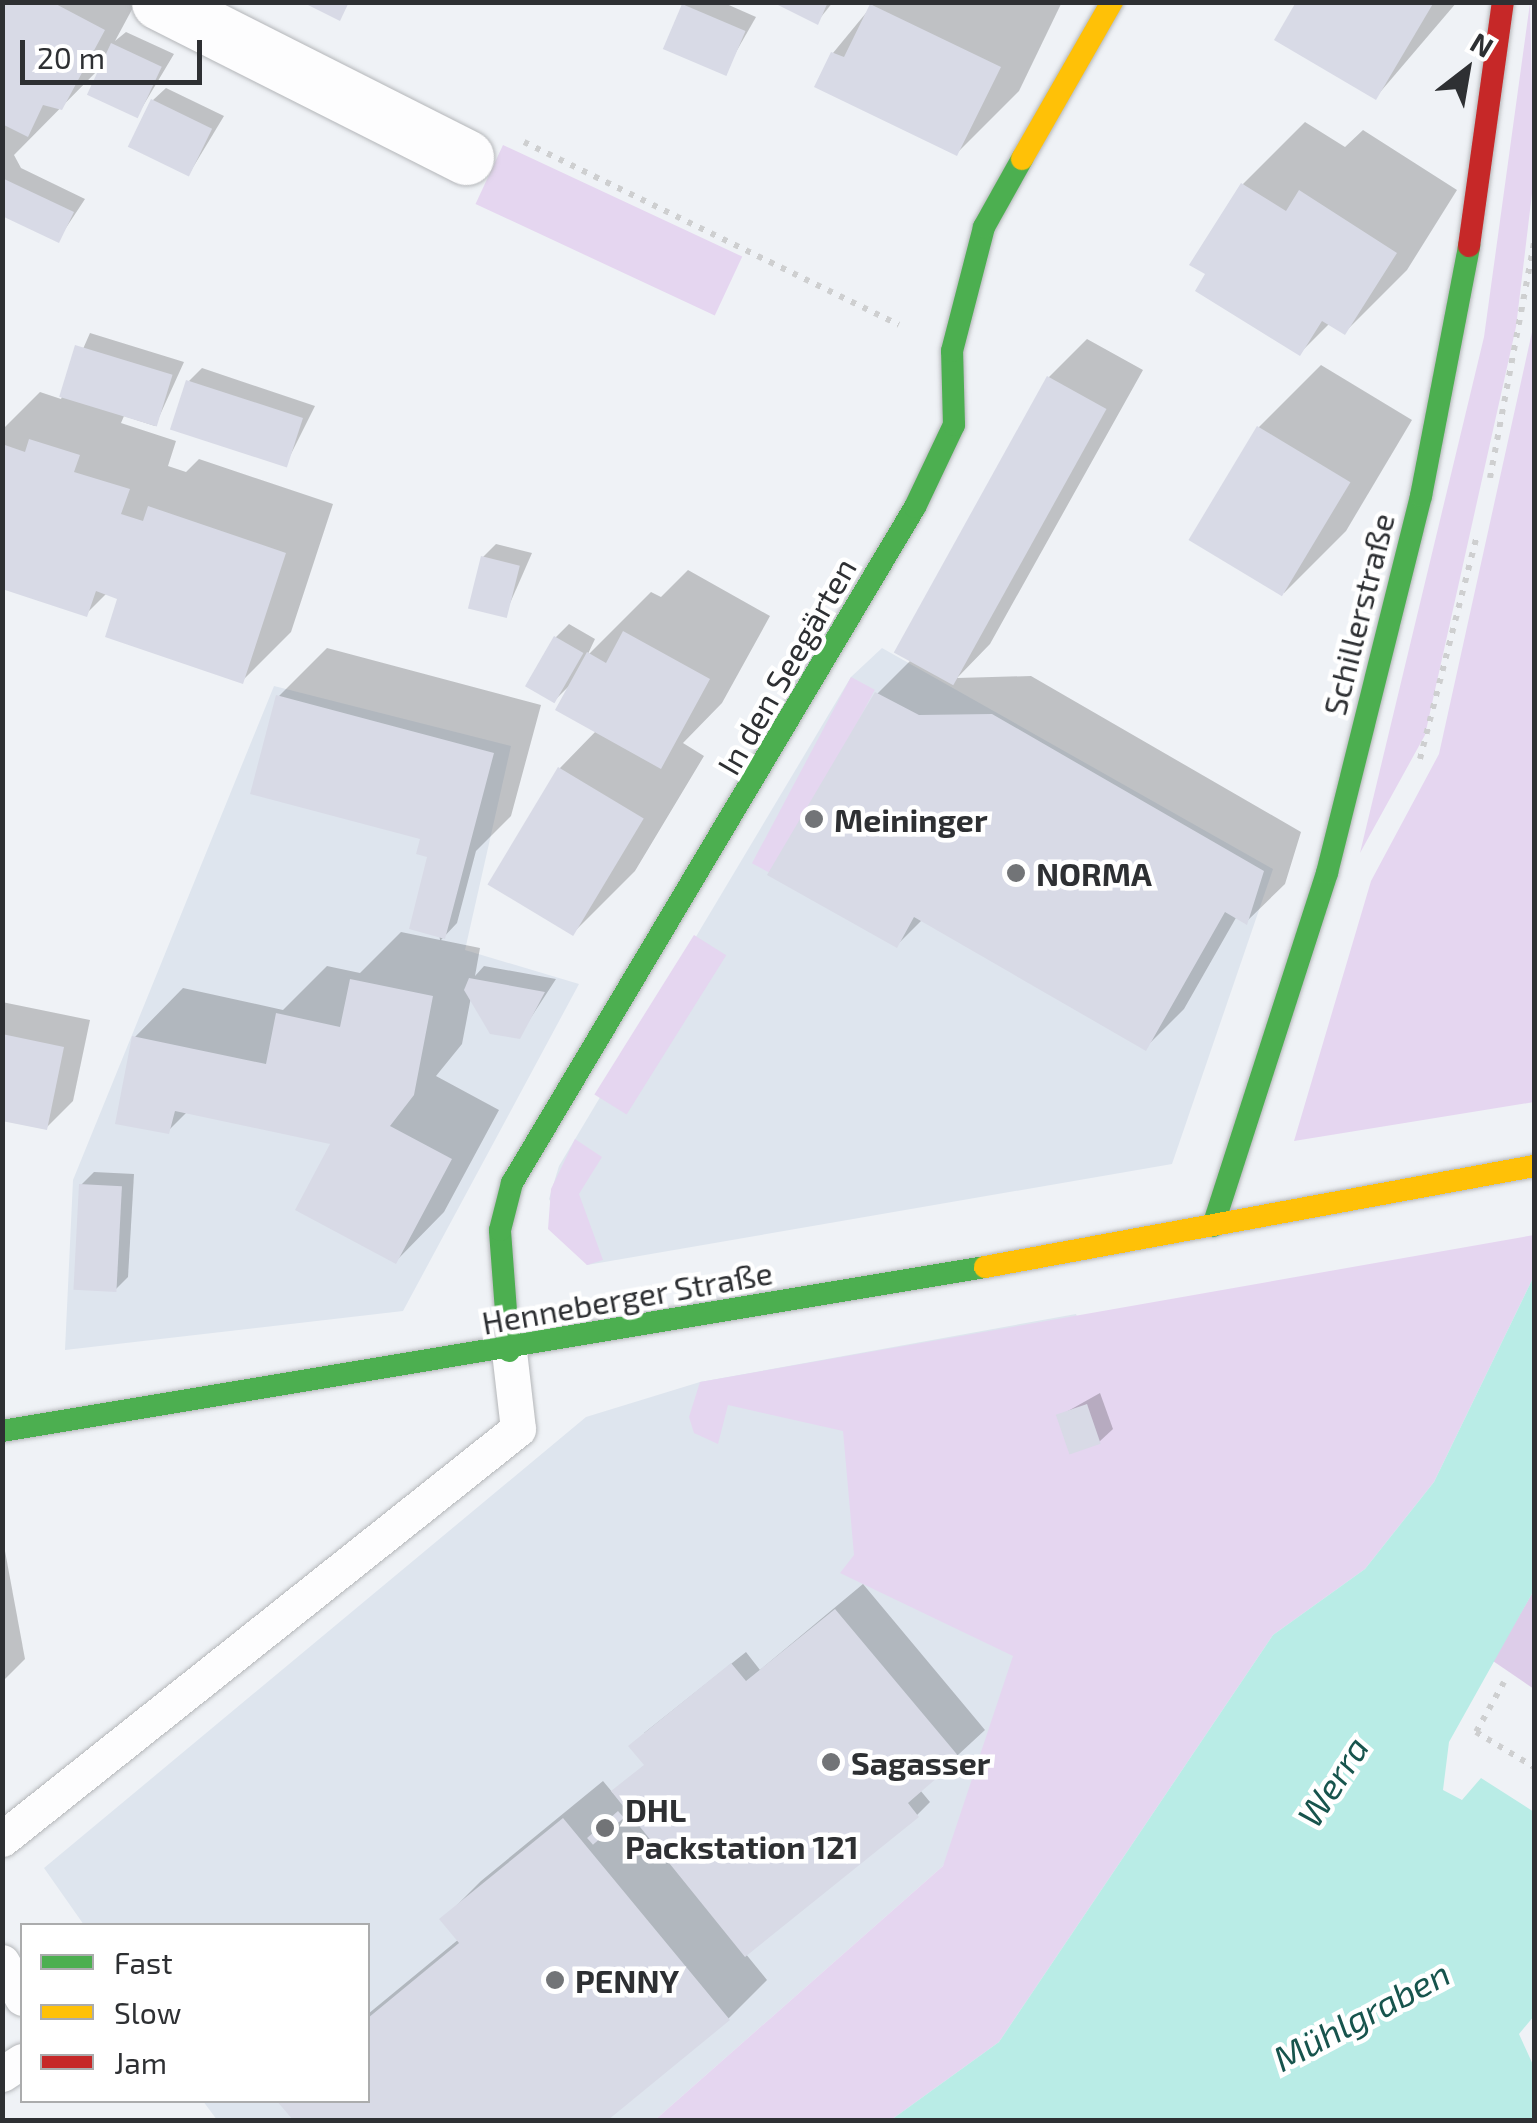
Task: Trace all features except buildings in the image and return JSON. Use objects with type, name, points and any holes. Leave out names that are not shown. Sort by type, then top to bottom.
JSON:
[{"type":"street","points":[[158,2],[466,157]]},
{"type":"street","name":"In den Seegärten","points":[[509,1350],[500,1230],[512,1183],[915,506],[954,425],[952,351],[984,227],[1112,2]]},
{"type":"street","name":"Schillerstraße","points":[[1213,1226],[1327,873],[1421,496],[1462,291],[1503,2]]},
{"type":"street","name":"Henneberger Straße","points":[[2,1430],[509,1350],[1534,1166]]},
{"type":"lane","points":[[2,1839],[518,1429],[509,1350]]},
{"type":"lane","points":[[2,1962],[20,1994]]},
{"type":"path","points":[[466,157],[506,133],[952,351]]},
{"type":"path","points":[[1504,1682],[1476,1732],[1534,1768]]},
{"type":"shaded area","points":[[1530,3],[1534,177],[1516,327],[1425,735],[1360,853],[1484,337]]},
{"type":"shaded area","points":[[503,145],[742,257],[715,315],[476,204]]},
{"type":"shaded area","points":[[1534,323],[1534,1102],[1294,1141],[1371,881],[1439,754]]},
{"type":"shaded area","points":[[882,648],[1273,869],[1172,1164],[587,1265],[549,1199],[559,1166],[851,677]]},
{"type":"shaded area","points":[[851,677],[875,690],[776,876],[752,863]]},
{"type":"shaded area","points":[[274,686],[511,746],[465,950],[579,984],[403,1311],[65,1350],[73,1180]]},
{"type":"shaded area","points":[[694,935],[726,955],[627,1115],[594,1094]]},
{"type":"shaded area","points":[[575,1139],[602,1157],[579,1194],[603,1260],[587,1265],[548,1229],[551,1189]]},
{"type":"shaded area","points":[[1534,1235],[1534,1276],[1434,1482],[1365,1569],[1273,1635],[999,2042],[891,2120],[655,2120],[943,1866],[1013,1656],[840,1573],[854,1555],[843,1431],[728,1405],[718,1444],[694,1433],[689,1417],[700,1382]]},
{"type":"shaded area","points":[[1076,1314],[1131,1457],[943,1866],[655,2120],[217,2120],[204,2103],[370,2103],[370,1923],[83,1923],[44,1868],[586,1417],[700,1382]]},
{"type":"shaded area","points":[[1534,1590],[1534,1689],[1493,1661]]},
{"type":"water","points":[[1534,1276],[1534,1590],[1449,1742],[1443,1790],[1462,1800],[1481,1778],[1534,1812],[1534,2016],[1519,2034],[1534,2067],[1534,2120],[891,2120],[999,2042],[1273,1635],[1365,1569],[1434,1482]]},
{"type":"traffic: fast","points":[[509,1351],[500,1230],[512,1183],[915,507],[954,425],[952,351],[984,227],[1022,159]]},
{"type":"traffic: fast","points":[[1213,1226],[1327,873],[1421,496],[1469,246]]},
{"type":"traffic: fast","points":[[2,1431],[985,1267]]},
{"type":"traffic: slow","points":[[1022,159],[1112,2]]},
{"type":"traffic: slow","points":[[985,1267],[1534,1166]]},
{"type":"traffic: jam","points":[[1469,246],[1503,2]]},
{"type":"place","name":"Meininger","points":[[814,819]]},
{"type":"place","name":"NORMA","points":[[1016,873]]},
{"type":"place","name":"Sagasser","points":[[831,1762]]},
{"type":"place","name":"DHL Packstation 121","points":[[605,1828]]},
{"type":"place","name":"PENNY","points":[[555,1980]]},
{"type":"water label","name":"Werra","points":[[1332,1781]]},
{"type":"water label","name":"Mühlgraben","points":[[1361,2015]]}]
